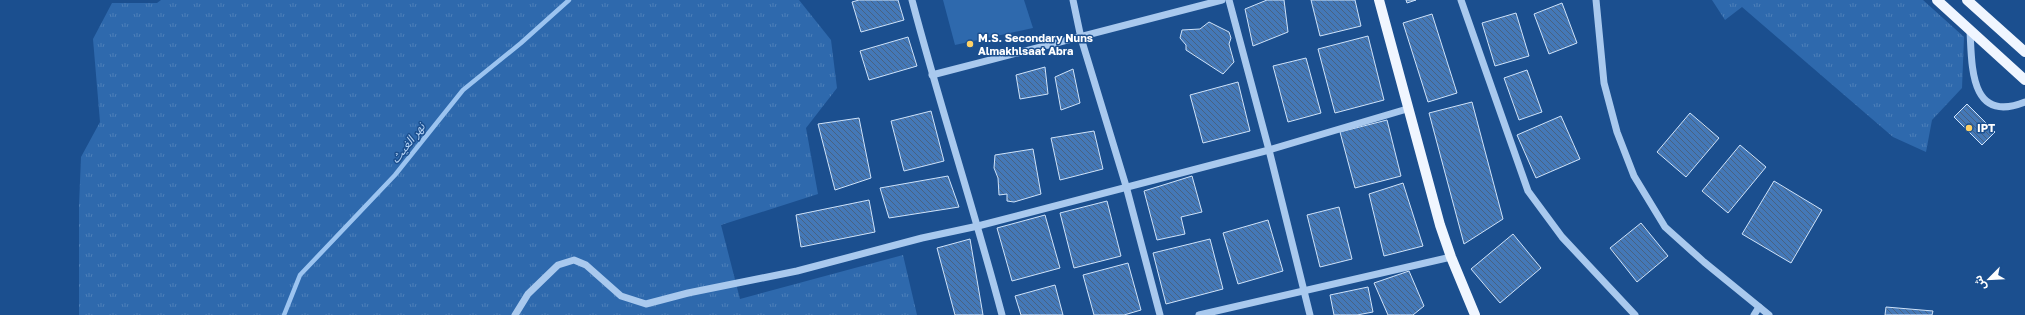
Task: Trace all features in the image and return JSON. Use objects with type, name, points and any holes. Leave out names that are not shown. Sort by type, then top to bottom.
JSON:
[{"type":"main road","points":[[1379,0],[1407,109],[1451,257],[1475,315]]},
{"type":"main road","points":[[1937,0],[2025,80]]},
{"type":"main road","points":[[1967,0],[2025,52]]},
{"type":"street","points":[[912,0],[932,75],[978,226],[1002,315]]},
{"type":"street","points":[[1072,0],[1081,38],[1126,186],[1160,315]]},
{"type":"street","points":[[932,75],[1081,38],[1222,0]]},
{"type":"street","points":[[1229,0],[1269,150],[1310,315]]},
{"type":"street","points":[[1461,0],[1528,191],[1562,237],[1635,315]]},
{"type":"street","points":[[1596,0],[1604,83],[1617,132],[1634,176],[1665,227],[1769,315]]},
{"type":"street","points":[[1970,31],[1973,78],[1981,96],[1996,107],[2014,107],[2025,102]]},
{"type":"street","points":[[515,315],[528,294],[558,265],[574,260],[586,266],[621,296],[646,304],[688,293],[797,271],[922,238],[978,226],[1126,186],[1269,150],[1407,109]]},
{"type":"street","points":[[1199,315],[1451,257]]},
{"type":"street","points":[[1754,315],[1759,307]]},
{"type":"green space","points":[[161,0],[799,0],[831,40],[837,88],[806,128],[818,194],[721,225],[740,299],[903,255],[917,315],[79,315],[79,206],[81,157],[100,122],[93,39],[112,3],[157,3]]},
{"type":"green space","points":[[943,0],[1024,0],[1033,28],[955,45]]},
{"type":"green space","points":[[1712,0],[1923,0],[1964,37],[1962,88],[1932,120],[1926,152],[1893,137],[1742,7],[1725,20]]},
{"type":"building","points":[[859,0],[898,0],[904,20],[861,32],[852,2]]},
{"type":"building","points":[[1267,0],[1284,0],[1288,32],[1253,46],[1245,9]]},
{"type":"building","points":[[1311,0],[1355,0],[1361,26],[1320,36]]},
{"type":"building","points":[[1406,0],[1416,0],[1407,3]]},
{"type":"building","points":[[1562,3],[1577,43],[1549,54],[1534,14]]},
{"type":"building","points":[[1516,13],[1529,56],[1495,66],[1482,23]]},
{"type":"building","points":[[1432,14],[1457,93],[1428,102],[1403,23]]},
{"type":"building","points":[[1209,22],[1229,32],[1231,38],[1229,44],[1234,62],[1223,74],[1186,50],[1186,45],[1180,38],[1182,30],[1200,29]]},
{"type":"building","points":[[1368,36],[1384,100],[1335,113],[1318,49]]},
{"type":"building","points":[[908,37],[917,66],[869,80],[860,51]]},
{"type":"building","points":[[1306,58],[1321,113],[1288,122],[1273,66]]},
{"type":"building","points":[[1045,67],[1048,94],[1020,99],[1016,75]]},
{"type":"building","points":[[1073,69],[1080,103],[1061,110],[1055,77]]},
{"type":"building","points":[[1527,70],[1542,112],[1519,120],[1504,78]]},
{"type":"building","points":[[1238,82],[1250,131],[1203,143],[1190,95]]},
{"type":"building","points":[[1472,102],[1503,219],[1464,244],[1429,113]]},
{"type":"building","points":[[1967,104],[1995,132],[1982,145],[1954,117]]},
{"type":"building","points":[[931,111],[944,161],[904,171],[891,121]]},
{"type":"building","points":[[1690,113],[1719,138],[1686,177],[1657,152]]},
{"type":"building","points":[[1561,116],[1580,159],[1536,178],[1517,135]]},
{"type":"building","points":[[859,118],[871,178],[835,190],[818,124]]},
{"type":"building","points":[[1387,120],[1401,176],[1355,188],[1340,132]]},
{"type":"building","points":[[1094,131],[1103,169],[1060,180],[1051,138]]},
{"type":"building","points":[[1740,145],[1766,167],[1728,213],[1702,191]]},
{"type":"building","points":[[1033,149],[1041,194],[1014,202],[1007,201],[1007,194],[999,195],[998,178],[994,168],[995,155]]},
{"type":"building","points":[[948,176],[959,207],[889,218],[880,188]]},
{"type":"building","points":[[1192,176],[1202,212],[1181,217],[1185,234],[1157,240],[1144,191]]},
{"type":"building","points":[[1774,181],[1822,210],[1791,263],[1742,234]]},
{"type":"building","points":[[1403,183],[1423,246],[1384,256],[1369,194]]},
{"type":"building","points":[[869,200],[875,232],[801,247],[796,215]]},
{"type":"building","points":[[1107,201],[1121,256],[1074,268],[1060,213]]},
{"type":"building","points":[[1339,207],[1352,259],[1320,267],[1307,215]]},
{"type":"building","points":[[1045,215],[1060,268],[1012,281],[997,228]]},
{"type":"building","points":[[1268,220],[1283,271],[1238,284],[1223,233]]},
{"type":"building","points":[[1641,223],[1668,256],[1637,282],[1610,248]]},
{"type":"building","points":[[1513,234],[1541,268],[1500,303],[1471,269]]},
{"type":"building","points":[[970,239],[983,315],[955,315],[937,248]]},
{"type":"building","points":[[1210,239],[1223,289],[1166,304],[1153,253]]},
{"type":"building","points":[[1128,263],[1141,310],[1124,315],[1094,315],[1083,275]]},
{"type":"building","points":[[1409,271],[1424,306],[1413,315],[1388,315],[1374,283]]},
{"type":"building","points":[[1055,285],[1063,315],[1021,315],[1015,296]]},
{"type":"building","points":[[1368,287],[1373,312],[1357,315],[1334,315],[1330,295]]},
{"type":"building","points":[[1886,307],[1933,311],[1932,315],[1885,315]]},
{"type":"waterway","name":"نهر الغيث","points":[[284,315],[300,275],[395,175],[463,90],[521,43],[569,0]]},
{"type":"place","name":"M.S. Secondary Nuns Almakhlsaat Abra","points":[[970,44]]},
{"type":"place","name":"IPT","points":[[1969,128]]}]
